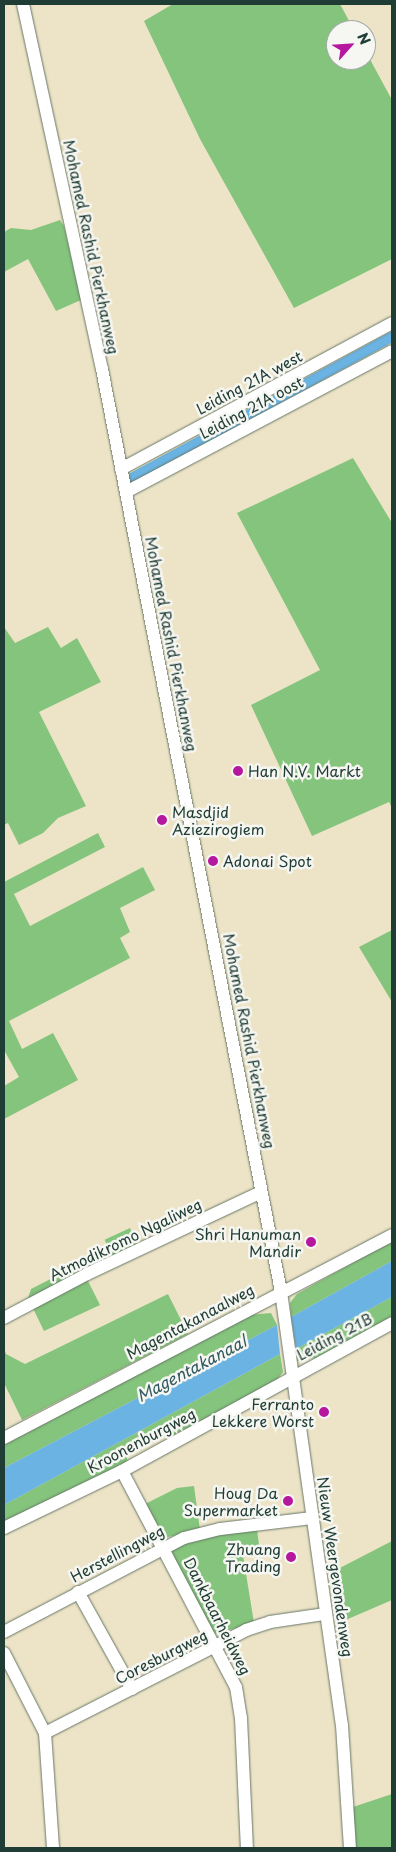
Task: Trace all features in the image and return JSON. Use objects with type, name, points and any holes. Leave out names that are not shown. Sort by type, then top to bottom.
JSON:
[{"type":"street","name":"Mohamed Rashid Pierkhanweg","points":[[23,4],[126,492],[281,1292]]},
{"type":"street","name":"Leiding 21A west","points":[[121,469],[392,323]]},
{"type":"street","name":"Leiding 21A oost","points":[[126,492],[392,351]]},
{"type":"street","name":"Atmodikromo Ngaliweg","points":[[4,1318],[87,1274],[261,1192]]},
{"type":"street","name":"Magentakanaalweg","points":[[4,1438],[392,1235]]},
{"type":"street","name":"Nieuw Weergevondenweg","points":[[281,1292],[342,1725],[350,1848]]},
{"type":"street","name":"Leiding 21B","points":[[292,1377],[392,1323]]},
{"type":"street","name":"Kroonenburgweg","points":[[4,1528],[122,1471],[292,1377]]},
{"type":"street","name":"Dankbaarheidweg","points":[[122,1471],[217,1645],[238,1697],[247,1848]]},
{"type":"street","name":"Herstellingweg","points":[[4,1632],[163,1546],[220,1529],[312,1518]]},
{"type":"street","points":[[78,1592],[132,1689]]},
{"type":"street","name":"Coresburgweg","points":[[45,1733],[246,1630],[270,1622],[325,1614]]},
{"type":"street","points":[[4,1653],[45,1733],[54,1848]]},
{"type":"green space","points":[[173,4],[340,4],[349,20],[326,20],[326,70],[376,70],[392,100],[392,259],[294,308],[200,139],[144,21]]},
{"type":"green space","points":[[60,220],[64,226],[81,300],[56,311],[28,259],[4,272],[4,232],[11,228],[31,230]]},
{"type":"green space","points":[[353,458],[392,523],[392,808],[389,802],[312,836],[251,705],[320,670],[237,513]]},
{"type":"green space","points":[[4,627],[15,643],[48,627],[61,648],[77,638],[101,682],[39,712],[86,806],[58,818],[43,833],[19,845],[8,823],[4,825]]},
{"type":"green space","points":[[98,833],[105,847],[14,894],[30,926],[143,867],[155,890],[120,908],[130,932],[120,938],[130,958],[9,1021],[22,1049],[53,1033],[78,1080],[4,1119],[4,1086],[19,1077],[4,1050],[4,882]]},
{"type":"green space","points":[[392,930],[392,1002],[359,947]]},
{"type":"green space","points":[[130,1228],[140,1249],[114,1261],[105,1240]]},
{"type":"green space","points":[[392,1241],[392,1261],[291,1317],[290,1303],[297,1294]]},
{"type":"green space","points":[[70,1269],[87,1279],[100,1305],[44,1331],[28,1298],[31,1289]]},
{"type":"green space","points":[[168,1294],[188,1334],[22,1420],[4,1383],[4,1348],[6,1354],[25,1364]]},
{"type":"green space","points":[[392,1297],[392,1317],[316,1358],[297,1361],[296,1349]]},
{"type":"green space","points":[[271,1313],[277,1325],[4,1468],[4,1445],[250,1315]]},
{"type":"green space","points":[[280,1354],[283,1372],[277,1380],[168,1438],[163,1429],[123,1450],[128,1461],[4,1525],[4,1505]]},
{"type":"green space","points":[[194,1486],[200,1530],[164,1538],[143,1505],[177,1488]]},
{"type":"green space","points":[[257,1529],[260,1553],[243,1555],[254,1623],[215,1634],[171,1555],[172,1550],[185,1540]]},
{"type":"green space","points":[[392,1541],[392,1600],[341,1622],[334,1571]]},
{"type":"green space","points":[[392,1794],[392,1848],[355,1848],[353,1807]]},
{"type":"water","points":[[392,1261],[392,1297],[296,1349],[291,1317]]},
{"type":"water","points":[[277,1325],[280,1354],[4,1505],[4,1468]]},
{"type":"waterway","points":[[132,478],[392,337]]},
{"type":"place","name":"Han N.V. Markt","points":[[238,771]]},
{"type":"place","name":"Masdjid Aziezirogiem","points":[[162,820]]},
{"type":"place","name":"Adonai Spot","points":[[213,861]]},
{"type":"place","name":"Shri Hanuman Mandir","points":[[311,1242]]},
{"type":"place","name":"Ferranto Lekkere Worst","points":[[324,1412]]},
{"type":"place","name":"Houg Da Supermarket","points":[[288,1501]]},
{"type":"place","name":"Zhuang Trading","points":[[291,1557]]},
{"type":"water label","name":"Magentakanaal","points":[[191,1368]]}]
